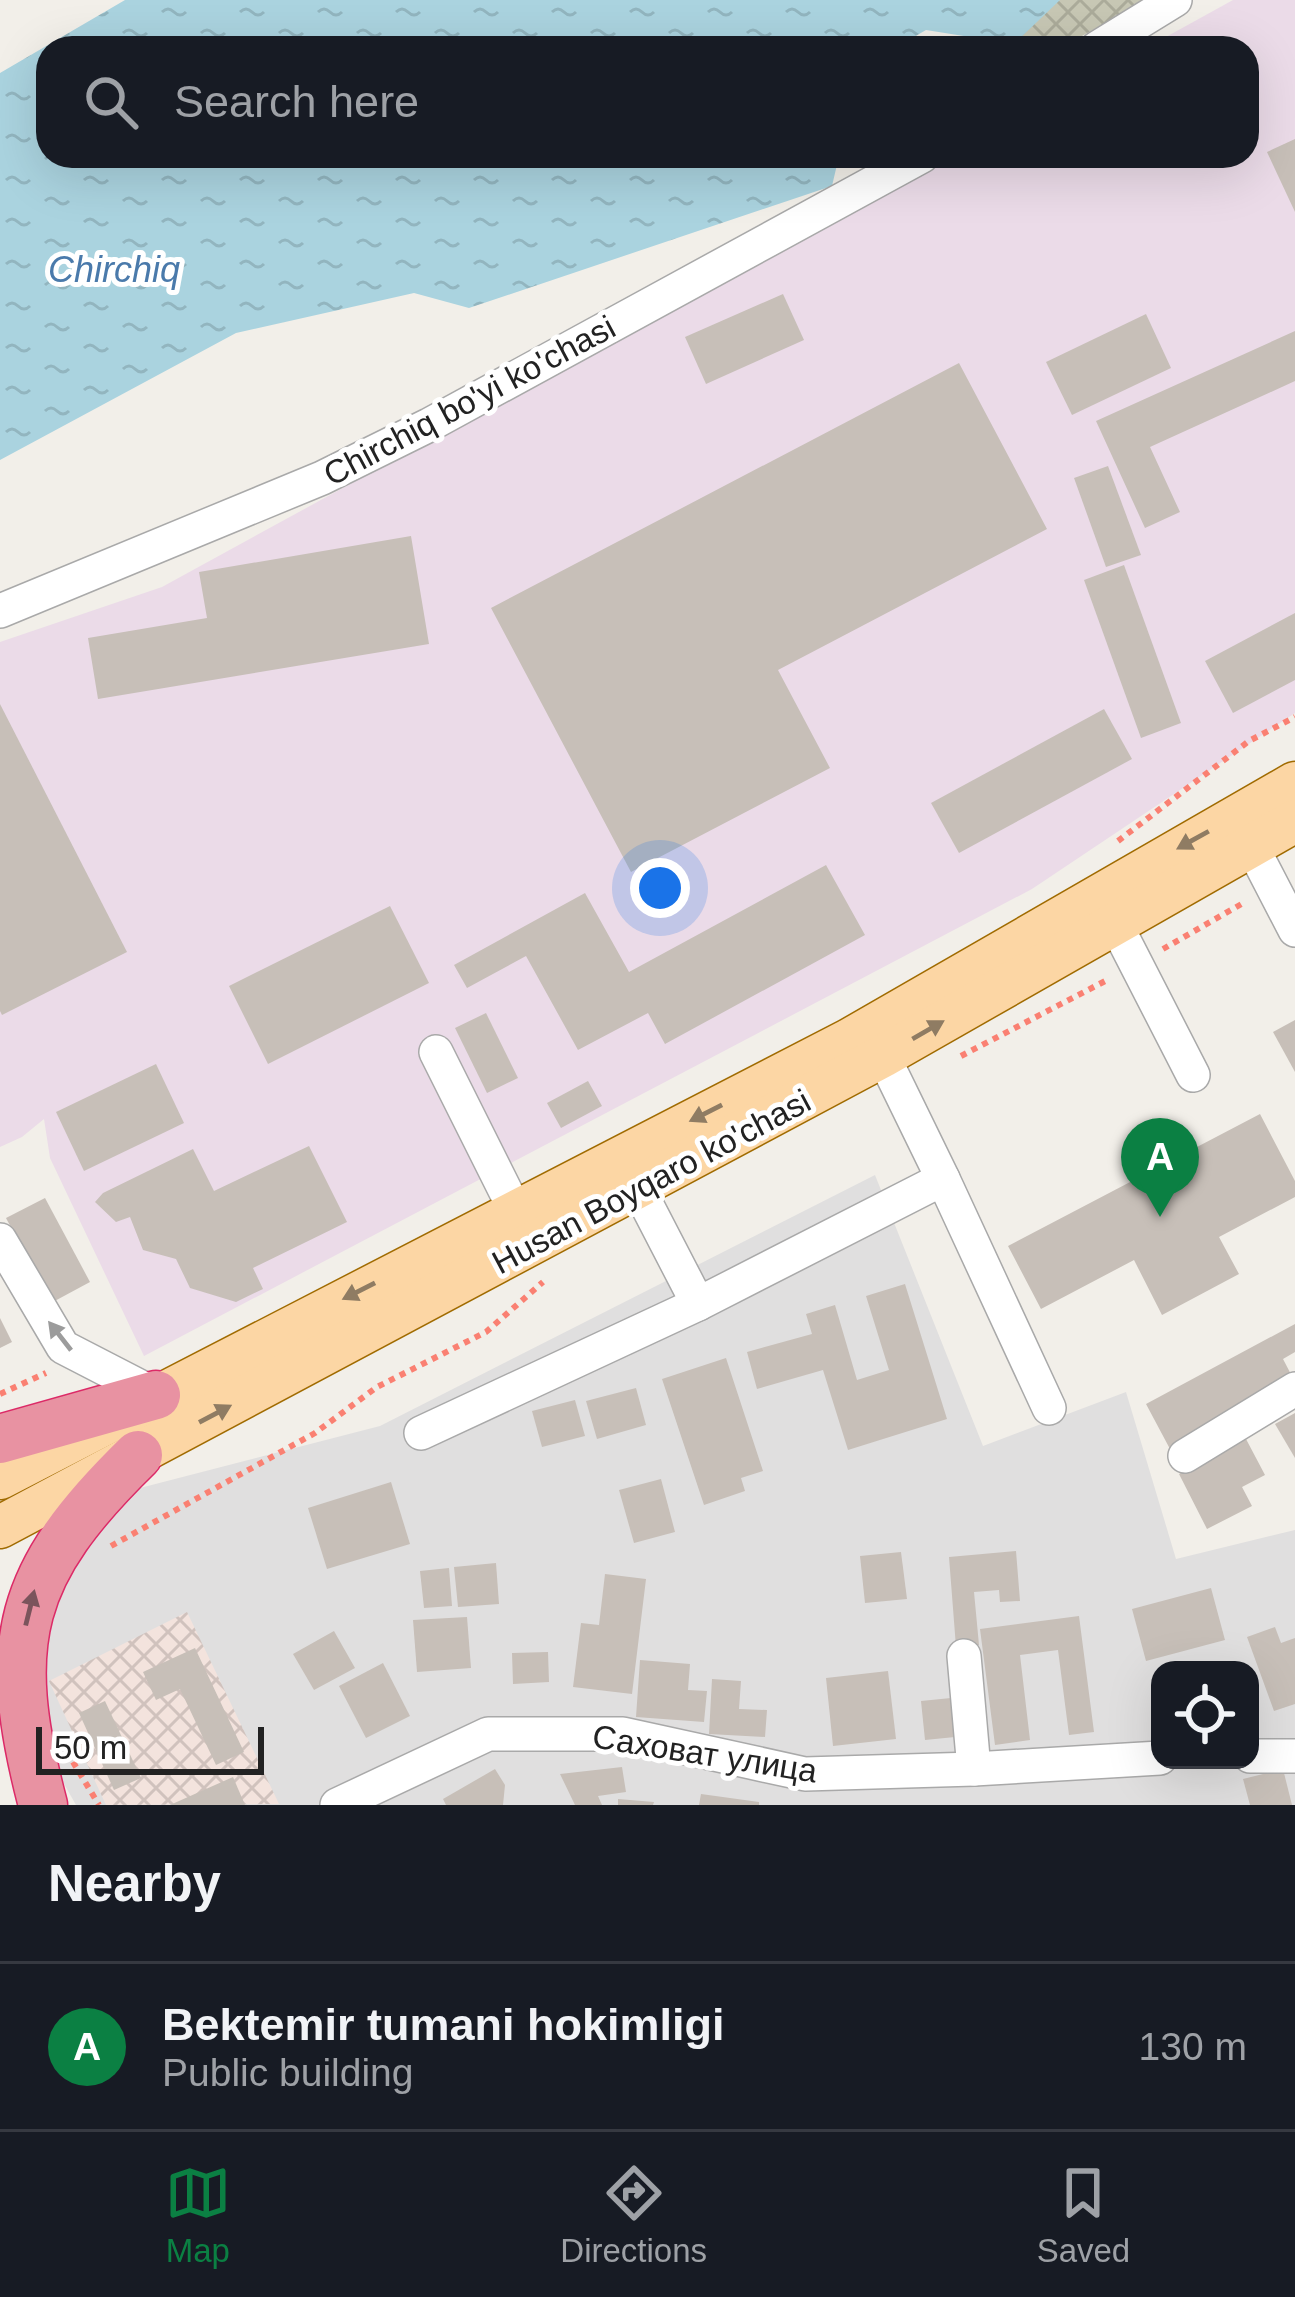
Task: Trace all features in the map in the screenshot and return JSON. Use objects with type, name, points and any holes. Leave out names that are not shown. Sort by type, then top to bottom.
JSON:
[{"type":"highway","points":[[0,1439],[156,1395]]},
{"type":"highway","points":[[43,1805],[21,1709],[21,1654],[28,1612],[41,1572],[65,1534],[138,1455]]},
{"type":"highway","points":[[0,1779],[17,1805]]},
{"type":"main road","name":"Husan Boyqaro ko'chasi","points":[[0,1527],[138,1455],[1295,783]]},
{"type":"main road","name":"Husan Boyqaro ko'chasi","points":[[0,1478],[156,1395],[524,1228],[638,1188],[883,1056],[1295,821]]},
{"type":"street","points":[[1116,36],[1175,0]]},
{"type":"street","name":"Chirchiq bo'yi ko'chasi","points":[[0,611],[322,478],[900,168]]},
{"type":"street","points":[[1251,845],[1295,930]]},
{"type":"street","points":[[1114,922],[1193,1075]]},
{"type":"street","points":[[436,1052],[524,1228]]},
{"type":"street","points":[[883,1056],[1049,1408]]},
{"type":"street","points":[[422,1433],[698,1304],[943,1179]]},
{"type":"street","points":[[638,1188],[698,1304]]},
{"type":"street","points":[[0,1240],[63,1347],[156,1395]]},
{"type":"street","points":[[1185,1456],[1295,1389]]},
{"type":"street","points":[[964,1656],[974,1769]]},
{"type":"street","name":"Саховат улица","points":[[337,1805],[488,1734],[623,1734],[805,1774],[1151,1758]]},
{"type":"street","points":[[1259,1756],[1295,1756]]},
{"type":"path","points":[[0,1394],[82,1357]]},
{"type":"shaded area","points":[[946,0],[1145,0],[1082,36],[968,36]]},
{"type":"shaded area","points":[[1233,0],[1295,0],[1295,713],[1032,889],[144,1356],[50,1158],[44,1119],[0,1147],[0,642],[162,587],[927,168],[1259,168],[1259,36],[1168,36]]},
{"type":"shaded area","points":[[875,1175],[983,1446],[1126,1392],[1176,1559],[1295,1530],[1295,1805],[76,1805],[50,1759],[39,1662],[66,1557],[140,1488],[380,1426]]},
{"type":"shaded area","points":[[187,1612],[279,1804],[106,1805],[49,1681]]},
{"type":"water","name":"Chirchiq","points":[[125,0],[1060,0],[1022,36],[964,36],[926,30],[916,36],[63,36]]},
{"type":"water","name":"Chirchiq","points":[[36,52],[36,168],[836,168],[832,186],[469,308],[414,293],[236,333],[0,460],[0,73]]},
{"type":"building","points":[[1295,139],[1295,212],[1267,152]]},
{"type":"building","points":[[783,294],[804,340],[706,384],[685,337]]},
{"type":"building","points":[[1146,314],[1171,368],[1072,415],[1046,362]]},
{"type":"building","points":[[1295,331],[1295,381],[1150,447],[1180,512],[1145,528],[1096,421]]},
{"type":"building","points":[[959,363],[1047,529],[778,670],[830,768],[631,872],[491,608]]},
{"type":"building","points":[[1108,466],[1141,555],[1106,567],[1074,478]]},
{"type":"building","points":[[411,536],[429,644],[98,699],[88,638],[207,618],[199,572]]},
{"type":"building","points":[[1124,565],[1181,723],[1141,738],[1084,580]]},
{"type":"building","points":[[1295,613],[1295,680],[1233,713],[1205,661]]},
{"type":"building","points":[[0,704],[127,952],[2,1015],[0,1011]]},
{"type":"building","points":[[1104,709],[1132,759],[959,853],[931,803]]},
{"type":"building","points":[[826,865],[865,935],[665,1044],[648,1013],[578,1050],[526,956],[467,988],[454,965],[585,893],[629,972]]},
{"type":"building","points":[[390,906],[429,983],[268,1064],[229,986]]},
{"type":"building","points":[[486,1013],[518,1078],[487,1093],[455,1028]]},
{"type":"building","points":[[1295,1020],[1295,1072],[1273,1032]]},
{"type":"building","points":[[156,1064],[184,1123],[84,1171],[56,1112]]},
{"type":"building","points":[[588,1081],[602,1106],[561,1128],[547,1103]]},
{"type":"building","points":[[1260,1114],[1295,1181],[1295,1197],[1219,1237],[1239,1274],[1162,1315],[1134,1260],[1041,1309],[1008,1246]]},
{"type":"building","points":[[309,1146],[347,1222],[253,1268],[263,1289],[236,1302],[190,1288],[176,1259],[143,1250],[130,1217],[116,1222],[95,1202],[103,1193],[193,1149],[214,1191]]},
{"type":"building","points":[[45,1198],[90,1282],[51,1303],[6,1218]]},
{"type":"building","points":[[905,1284],[947,1419],[848,1450],[823,1370],[757,1389],[747,1352],[812,1334],[806,1314],[835,1305],[857,1380],[889,1370],[866,1296]]},
{"type":"building","points":[[0,1318],[12,1342],[0,1348]]},
{"type":"building","points":[[1295,1324],[1295,1352],[1283,1359],[1295,1382],[1170,1449],[1146,1404]]},
{"type":"building","points":[[726,1358],[763,1471],[741,1478],[745,1491],[704,1505],[662,1379]]},
{"type":"building","points":[[636,1388],[646,1425],[597,1439],[586,1401]]},
{"type":"building","points":[[575,1400],[585,1436],[542,1447],[532,1411]]},
{"type":"building","points":[[1295,1413],[1295,1458],[1275,1424]]},
{"type":"building","points":[[1246,1439],[1265,1475],[1242,1487],[1252,1506],[1207,1529],[1179,1474]]},
{"type":"building","points":[[661,1479],[675,1532],[634,1543],[619,1490]]},
{"type":"building","points":[[391,1482],[410,1544],[327,1569],[308,1508]]},
{"type":"building","points":[[1016,1551],[1020,1601],[1000,1602],[999,1590],[974,1592],[979,1645],[956,1647],[949,1557]]},
{"type":"building","points":[[901,1552],[907,1599],[865,1603],[860,1556]]},
{"type":"building","points":[[496,1563],[499,1604],[458,1607],[454,1567]]},
{"type":"building","points":[[449,1568],[452,1606],[424,1608],[420,1571]]},
{"type":"building","points":[[605,1574],[646,1579],[632,1694],[573,1687],[581,1623],[599,1625]]},
{"type":"building","points":[[1211,1588],[1225,1640],[1146,1661],[1132,1609]]},
{"type":"building","points":[[1079,1616],[1094,1732],[1069,1735],[1058,1650],[1020,1655],[1030,1740],[995,1745],[980,1629]]},
{"type":"building","points":[[467,1617],[471,1668],[417,1672],[413,1620]]},
{"type":"building","points":[[1275,1627],[1281,1643],[1295,1638],[1295,1704],[1274,1711],[1247,1637]]},
{"type":"building","points":[[334,1631],[355,1668],[314,1690],[293,1654]]},
{"type":"building","points":[[195,1648],[244,1752],[216,1765],[180,1689],[156,1700],[143,1672]]},
{"type":"building","points":[[548,1652],[549,1682],[513,1684],[512,1653]]},
{"type":"building","points":[[640,1660],[690,1664],[688,1690],[707,1691],[704,1722],[636,1717]]},
{"type":"building","points":[[383,1663],[410,1716],[366,1738],[339,1686]]},
{"type":"building","points":[[888,1671],[896,1739],[833,1746],[826,1678]]},
{"type":"building","points":[[712,1679],[741,1681],[739,1709],[767,1710],[765,1737],[709,1734]]},
{"type":"building","points":[[951,1698],[955,1737],[925,1740],[921,1701]]},
{"type":"building","points":[[105,1701],[141,1778],[114,1790],[79,1713]]},
{"type":"building","points":[[622,1767],[626,1792],[598,1796],[602,1805],[575,1805],[560,1774]]},
{"type":"building","points":[[495,1769],[505,1785],[503,1805],[446,1805],[443,1799]]},
{"type":"building","points":[[1283,1769],[1292,1805],[1250,1805],[1243,1779]]},
{"type":"building","points":[[233,1777],[245,1805],[170,1805]]},
{"type":"building","points":[[701,1794],[759,1802],[759,1805],[699,1805]]},
{"type":"building","points":[[618,1799],[654,1802],[618,1805]]},
{"type":"place","name":"Bektemir tumani hokimligi","points":[[1160,1217]]}]
